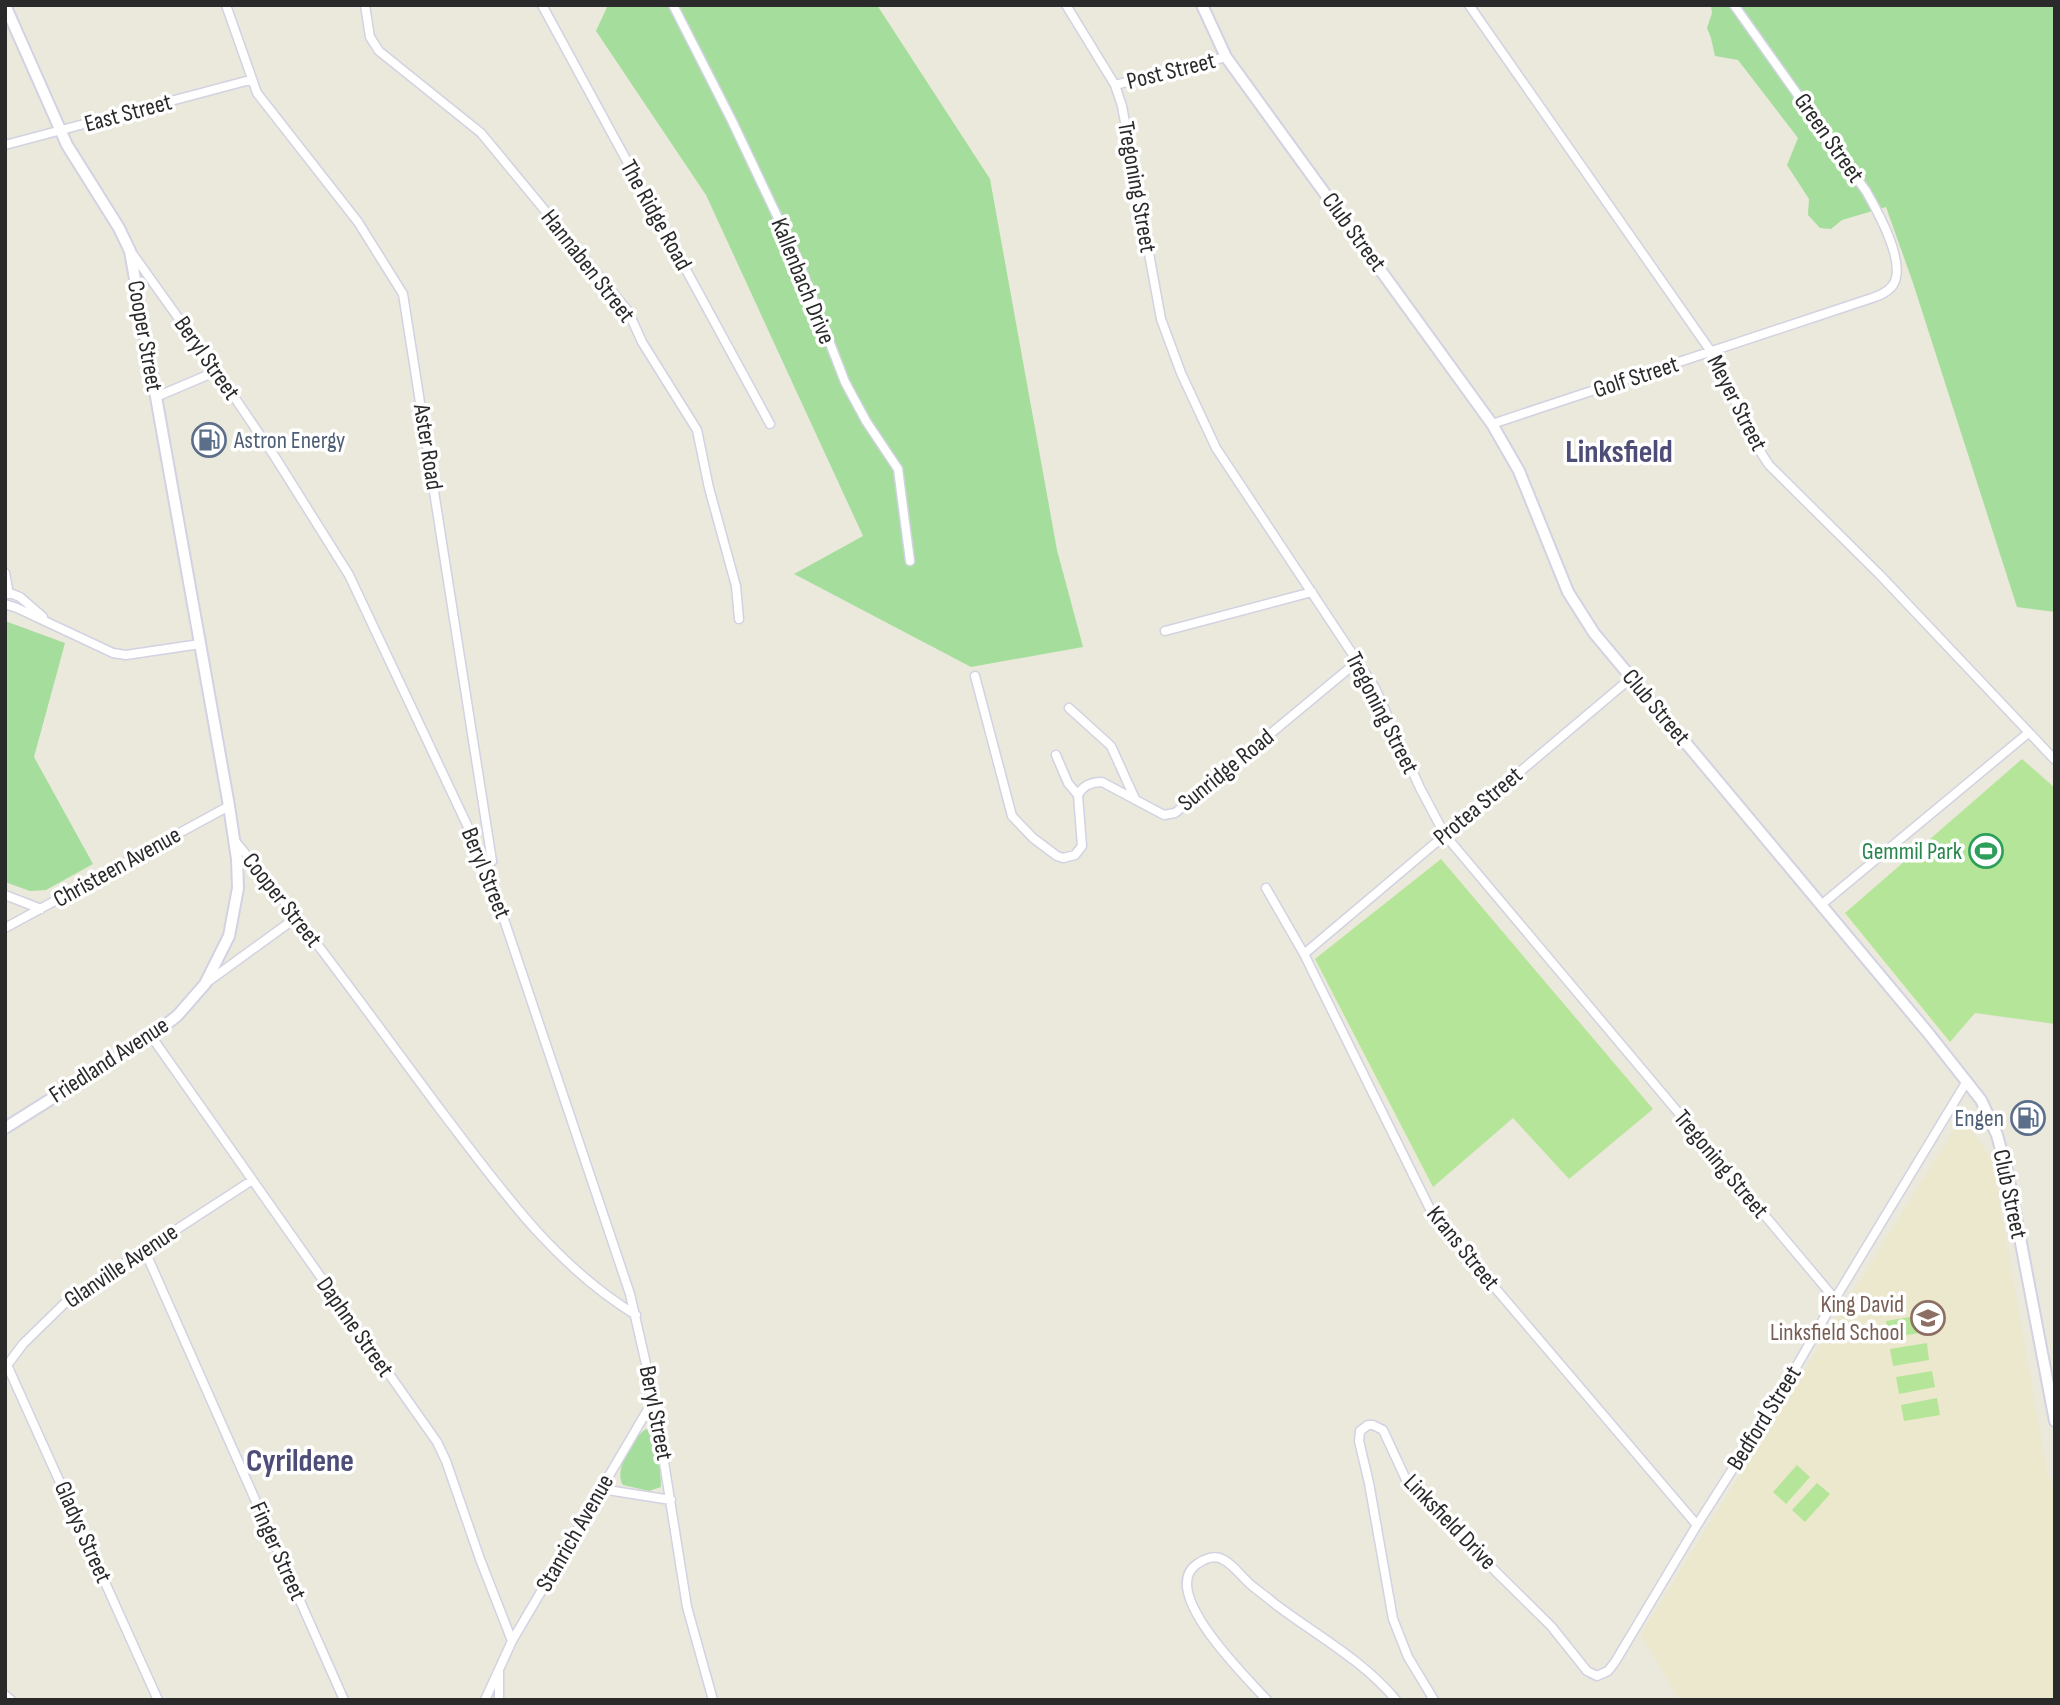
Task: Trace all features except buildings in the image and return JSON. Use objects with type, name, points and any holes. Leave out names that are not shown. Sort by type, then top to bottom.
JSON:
[{"type":"main road","name":"Beryl Street","points":[[5,5],[60,130],[78,165],[120,228],[130,251]]},
{"type":"main road","name":"Club Street","points":[[1202,5],[1227,57],[1492,424],[1519,471],[1576,608],[1630,678],[1967,1081],[1987,1111],[2002,1147],[2055,1420]]},
{"type":"main road","name":"Cooper Street","points":[[130,251],[235,841]]},
{"type":"main road","name":"Friedland Avenue","points":[[5,1128],[151,1037],[177,1016],[205,984],[232,924],[238,888],[235,841]]},
{"type":"street","name":"Aster Road","points":[[226,5],[250,80],[260,99],[358,222],[403,293],[489,862]]},
{"type":"street","name":"Hannaben Street","points":[[365,5],[370,37],[379,51],[481,132],[628,311],[642,342],[697,430],[709,488],[736,586],[739,619]]},
{"type":"street","name":"The Ridge Road","points":[[542,5],[770,424]]},
{"type":"street","name":"Kallenbach Drive","points":[[673,5],[797,258],[845,382],[866,421],[898,469],[910,561]]},
{"type":"street","name":"Tregoning Street","points":[[1066,5],[1115,85],[1126,127],[1164,331],[1216,448],[1375,688],[1420,788],[1445,835],[1835,1299]]},
{"type":"street","name":"Meyer Street","points":[[1469,5],[1712,353],[1725,375],[1756,445],[1769,465],[1880,575],[2027,734],[2055,760]]},
{"type":"street","name":"Green Street","points":[[1734,5],[1866,191],[1882,221],[1898,266],[1894,282]]},
{"type":"street","name":"Post Street","points":[[1115,85],[1227,57]]},
{"type":"street","name":"East Street","points":[[5,145],[250,80]]},
{"type":"street","name":"Beryl Street","points":[[130,251],[217,371],[349,575],[489,862],[636,1315],[654,1399],[687,1607],[713,1700]]},
{"type":"street","name":"Golf Street","points":[[1492,424],[1869,299],[1886,291],[1894,282]]},
{"type":"street","points":[[156,397],[217,371]]},
{"type":"street","points":[[5,573],[7,605],[113,653],[126,654],[200,643]]},
{"type":"street","points":[[7,591],[20,597],[48,622]]},
{"type":"street","points":[[1165,631],[1312,592]]},
{"type":"street","name":"Sunridge Road","points":[[1078,795],[1085,786],[1102,782],[1164,815],[1175,813],[1358,661]]},
{"type":"street","points":[[975,676],[1009,811],[1033,838],[1063,858],[1074,855],[1082,846],[1078,795],[1069,783],[1056,755]]},
{"type":"street","name":"Protea Street","points":[[1304,954],[1630,678]]},
{"type":"street","points":[[1069,708],[1111,746],[1135,799]]},
{"type":"street","points":[[1821,905],[2027,734]]},
{"type":"street","name":"Christeen Avenue","points":[[5,928],[229,806]]},
{"type":"street","name":"Cooper Street","points":[[235,841],[297,917],[530,1226],[573,1267],[614,1301],[636,1315]]},
{"type":"street","name":"Krans Street","points":[[1266,888],[1304,954],[1433,1215],[1697,1525]]},
{"type":"street","points":[[5,895],[41,909]]},
{"type":"street","name":"Friedland Avenue","points":[[205,984],[297,917]]},
{"type":"street","name":"Daphne Street","points":[[151,1037],[437,1442],[512,1641]]},
{"type":"street","name":"Bedford Street","points":[[1597,1676],[1612,1667],[1697,1525],[1783,1390],[1967,1081]]},
{"type":"street","name":"Glanville Avenue","points":[[6,1366],[23,1344],[62,1305],[251,1181]]},
{"type":"street","name":"Finger Street","points":[[144,1249],[344,1700]]},
{"type":"street","name":"Gladys Street","points":[[6,1366],[158,1700]]},
{"type":"street","name":"Stanrich Avenue","points":[[485,1700],[512,1641],[654,1399]]},
{"type":"street","name":"Linksfield Drive","points":[[1434,1700],[1408,1657],[1393,1619],[1359,1441],[1360,1432],[1368,1425],[1378,1426],[1383,1430],[1404,1478],[1414,1492],[1551,1626],[1587,1671],[1597,1676]]},
{"type":"street","points":[[601,1489],[671,1500]]},
{"type":"street","points":[[1267,1700],[1213,1639],[1192,1604],[1188,1581],[1190,1573],[1193,1567],[1207,1559],[1214,1557],[1226,1561],[1277,1605],[1373,1675],[1396,1700]]},
{"type":"street","name":"Stanrich Avenue","points":[[499,1669],[499,1700]]},
{"type":"street","points":[[5,1695],[11,1700]]},
{"type":"shaded area","name":"King David Linksfield School","points":[[1968,1125],[1992,1160],[2048,1476],[2055,1484],[2055,1700],[1679,1700],[1641,1634],[1956,1126]]},
{"type":"green space","points":[[608,5],[877,5],[990,179],[1057,550],[1083,647],[971,667],[794,574],[863,536],[706,195],[596,31]]},
{"type":"green space","points":[[1711,5],[2055,5],[2055,612],[2017,607],[1886,207],[1842,220],[1831,229],[1820,228],[1808,215],[1809,199],[1787,165],[1798,138],[1738,60],[1715,56],[1707,28],[1712,13]]},
{"type":"green space","points":[[5,621],[65,643],[34,757],[93,864],[46,890],[30,891],[5,882]]},
{"type":"green space","name":"Gemmil Park","points":[[2022,759],[2055,788],[2055,1024],[1975,1013],[1950,1042],[1845,913]]},
{"type":"green space","points":[[1441,859],[1653,1109],[1569,1179],[1513,1118],[1433,1187],[1315,959]]},
{"type":"green space","points":[[1922,1315],[1925,1332],[1889,1338],[1886,1321]]},
{"type":"green space","points":[[1927,1343],[1929,1360],[1893,1366],[1890,1349]]},
{"type":"green space","points":[[1932,1371],[1935,1387],[1899,1394],[1896,1377]]},
{"type":"green space","points":[[1937,1398],[1940,1415],[1904,1421],[1901,1405]]},
{"type":"green space","points":[[646,1429],[656,1446],[661,1481],[661,1487],[649,1491],[623,1485],[621,1479],[622,1463],[626,1455]]},
{"type":"green space","points":[[1797,1465],[1810,1477],[1786,1504],[1773,1492]]},
{"type":"green space","points":[[1817,1483],[1830,1494],[1805,1522],[1792,1510]]},
{"type":"place","name":"Astron Energy","points":[[209,440]]},
{"type":"place","name":"Gemmil Park","points":[[1986,851]]},
{"type":"place","name":"Engen","points":[[2028,1118]]},
{"type":"place","name":"King David Linksfield School","points":[[1928,1318]]},
{"type":"district","name":"Linksfield","points":[[1619,452]]},
{"type":"district","name":"Cyrildene","points":[[300,1461]]}]
